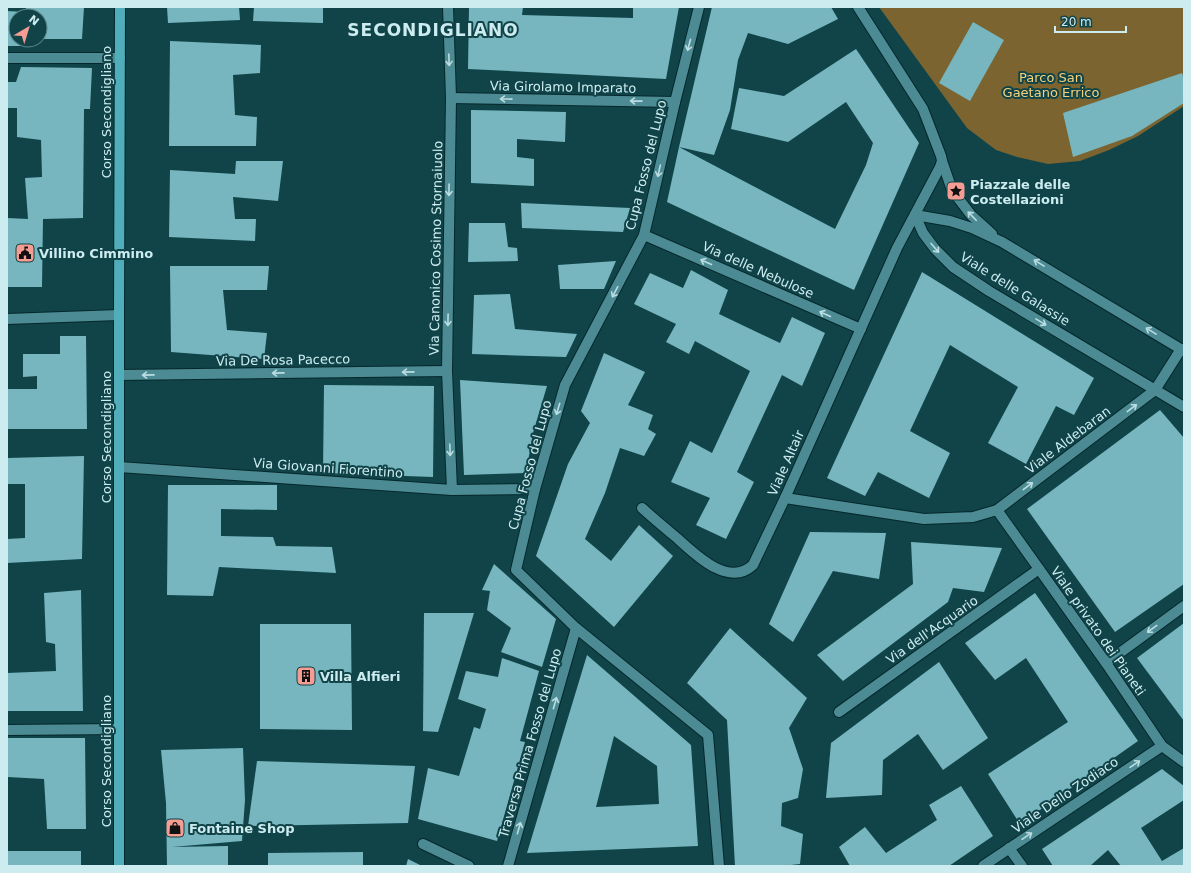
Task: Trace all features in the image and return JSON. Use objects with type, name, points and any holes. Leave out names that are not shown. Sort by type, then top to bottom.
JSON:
[{"type":"main road","name":"Corso Secondigliano","points":[[119,866],[120,7]]},
{"type":"street","name":"Via Canonico Cosimo Stornaiuolo","points":[[448,7],[451,98],[447,371],[452,490]]},
{"type":"street","name":"Cupa Fosso del Lupo","points":[[699,7],[644,235],[565,385],[534,489],[516,570],[576,628],[708,735],[719,866]]},
{"type":"street","points":[[858,7],[923,109],[952,190],[971,215],[1002,242]]},
{"type":"street","points":[[7,58],[120,58]]},
{"type":"street","name":"Via Girolamo Imparato","points":[[451,98],[675,102]]},
{"type":"street","points":[[942,161],[915,215],[950,221],[972,228],[1002,242],[1182,350],[1155,390]]},
{"type":"street","name":"Viale Altair","points":[[642,508],[702,560],[716,568],[733,572],[749,568],[753,565],[785,498],[897,248],[915,215]]},
{"type":"street","name":"Viale delle Galassie","points":[[915,215],[923,233],[935,249],[953,267],[989,291],[1184,407]]},
{"type":"street","name":"Via delle Nebulose","points":[[644,235],[861,329]]},
{"type":"street","points":[[7,318],[119,315]]},
{"type":"street","name":"Via De Rosa Pacecco","points":[[119,375],[447,371]]},
{"type":"street","name":"Viale Aldebaran","points":[[997,510],[1155,390]]},
{"type":"street","name":"Via Giovanni Fiorentino","points":[[119,467],[452,490],[534,489]]},
{"type":"street","points":[[785,498],[924,519],[972,517],[997,510]]},
{"type":"street","name":"Viale privato dei Pianeti","points":[[997,510],[1106,663],[1162,746],[1184,762]]},
{"type":"street","name":"Via dell'Acquario","points":[[839,712],[1039,570]]},
{"type":"street","points":[[1106,663],[1184,606]]},
{"type":"street","name":"Traversa Prima Fosso del Lupo","points":[[508,866],[576,628]]},
{"type":"street","points":[[7,730],[119,730]]},
{"type":"street","name":"Viale Dello Zodiaco","points":[[983,866],[1162,746]]},
{"type":"street","points":[[423,844],[469,866]]},
{"type":"street","points":[[1010,848],[1022,866]]},
{"type":"green space","name":"Parco San Gaetano Errico","points":[[879,7],[1184,7],[1184,106],[1138,136],[1109,150],[1080,161],[1048,164],[1017,157],[996,150],[967,128]]},
{"type":"building","points":[[84,7],[82,39],[48,39],[48,8],[26,8]]},
{"type":"building","points":[[167,7],[239,7],[240,20],[168,23]]},
{"type":"building","points":[[254,7],[323,7],[323,23],[253,21]]},
{"type":"building","points":[[469,7],[523,7],[522,15],[633,18],[633,7],[679,7],[666,79],[468,69]]},
{"type":"building","points":[[712,7],[831,7],[838,19],[788,44],[748,33],[738,60],[730,110],[714,155],[679,147]]},
{"type":"building","points":[[8,11],[8,46],[7,46]]},
{"type":"building","points":[[973,22],[1004,40],[970,101],[939,83]]},
{"type":"building","points":[[170,41],[261,45],[260,73],[233,75],[235,115],[257,117],[256,146],[169,146]]},
{"type":"building","points":[[856,49],[919,143],[854,290],[667,202],[679,147],[835,229],[866,165],[873,143],[846,102],[788,142],[731,129],[739,88],[784,96]]},
{"type":"building","points":[[21,67],[92,68],[90,109],[84,109],[83,218],[43,219],[42,287],[7,287],[7,218],[28,219],[25,178],[42,177],[41,140],[17,137],[17,108],[7,108],[7,82],[16,82]]},
{"type":"building","points":[[1182,73],[1184,80],[1184,103],[1132,136],[1073,157],[1063,113]]},
{"type":"building","points":[[471,110],[566,112],[565,142],[517,139],[517,157],[534,159],[534,186],[471,183]]},
{"type":"building","points":[[236,161],[283,161],[278,201],[233,197],[235,219],[256,219],[255,241],[169,237],[170,170],[235,174]]},
{"type":"building","points":[[521,203],[630,208],[623,232],[522,228]]},
{"type":"building","points":[[469,223],[505,223],[508,247],[517,248],[518,261],[468,262]]},
{"type":"building","points":[[616,261],[604,289],[560,289],[558,265]]},
{"type":"building","points":[[170,266],[269,266],[267,290],[223,290],[227,330],[267,333],[264,359],[171,352]]},
{"type":"building","points":[[691,270],[728,290],[719,314],[780,343],[792,317],[825,333],[802,386],[782,375],[737,472],[754,482],[726,539],[696,525],[710,498],[671,482],[690,441],[712,453],[750,371],[695,341],[689,354],[666,342],[676,324],[634,304],[650,273],[683,288]]},
{"type":"building","points":[[922,272],[1094,378],[1074,415],[1056,406],[1026,464],[988,443],[1018,387],[950,345],[910,431],[950,453],[929,498],[878,472],[865,496],[827,478]]},
{"type":"building","points":[[510,294],[515,329],[577,334],[566,357],[472,354],[474,295]]},
{"type":"building","points":[[60,336],[86,336],[87,429],[7,429],[7,389],[37,389],[37,376],[23,377],[23,354],[60,354]]},
{"type":"building","points":[[604,353],[645,372],[628,405],[653,415],[648,429],[656,434],[644,456],[620,448],[605,493],[585,539],[611,561],[639,525],[673,556],[614,627],[536,556],[568,464],[590,423],[581,411]]},
{"type":"building","points":[[460,380],[547,386],[533,433],[526,473],[464,475]]},
{"type":"building","points":[[324,385],[434,386],[433,477],[323,473]]},
{"type":"building","points":[[1160,410],[1184,438],[1184,584],[1115,632],[1027,509]]},
{"type":"building","points":[[84,456],[82,559],[7,563],[7,539],[25,538],[25,484],[7,484],[7,458]]},
{"type":"building","points":[[168,485],[277,485],[277,510],[221,509],[221,536],[273,537],[276,546],[332,547],[336,573],[219,567],[213,596],[167,595]]},
{"type":"building","points":[[810,532],[886,533],[879,579],[833,571],[793,642],[769,624]]},
{"type":"building","points":[[911,542],[1002,548],[984,592],[953,588],[948,602],[843,681],[817,655],[913,584]]},
{"type":"building","points":[[494,564],[556,619],[542,667],[501,652],[511,628],[487,610],[490,591],[482,590]]},
{"type":"building","points":[[81,590],[83,711],[7,711],[7,673],[56,671],[55,644],[46,642],[44,593]]},
{"type":"building","points":[[1035,593],[1138,741],[1020,824],[988,774],[1068,722],[1026,658],[995,680],[965,643]]},
{"type":"building","points":[[424,613],[474,613],[438,732],[423,731]]},
{"type":"building","points":[[1184,623],[1184,721],[1137,658]]},
{"type":"building","name":"Villa Alfieri","points":[[260,624],[351,624],[352,730],[260,729]]},
{"type":"building","points":[[730,628],[807,698],[789,728],[803,769],[798,798],[782,803],[781,826],[803,834],[800,864],[782,866],[735,866],[727,720],[687,683]]},
{"type":"building","points":[[587,655],[691,745],[698,846],[527,853]],"holes":[[[614,736],[657,766],[659,804],[596,807]]]},
{"type":"building","points":[[502,658],[539,671],[520,741],[525,742],[497,841],[418,819],[428,768],[459,776],[474,727],[480,729],[486,709],[458,699],[466,671],[498,677]]},
{"type":"building","points":[[939,662],[988,738],[943,770],[918,734],[883,760],[882,795],[826,798],[831,743]]},
{"type":"building","points":[[8,738],[85,738],[86,829],[47,829],[44,779],[8,777]]},
{"type":"building","points":[[243,748],[245,800],[242,841],[172,847],[228,846],[228,866],[167,866],[166,803],[161,750]]},
{"type":"building","points":[[257,761],[415,766],[408,823],[248,826]]},
{"type":"building","points":[[1162,769],[1184,786],[1184,800],[1141,828],[1162,861],[1184,848],[1184,866],[1121,866],[1108,850],[1090,866],[1053,866],[1042,849]]},
{"type":"building","points":[[961,786],[993,836],[949,866],[850,866],[839,847],[865,827],[886,853],[937,820],[929,805]]},
{"type":"building","points":[[7,851],[81,851],[81,866],[7,866]]},
{"type":"building","points":[[363,852],[363,866],[268,866],[268,853]]},
{"type":"building","points":[[408,859],[422,866],[406,866]]},
{"type":"place","name":"Piazzale delle Costellazioni","points":[[956,191]]},
{"type":"place","name":"Villino Cimmino","points":[[25,253]]},
{"type":"place","name":"Villa Alfieri","points":[[306,676]]},
{"type":"place","name":"Fontaine Shop","points":[[175,828]]},
{"type":"district","name":"SECONDIGLIANO","points":[[433,30]]}]
